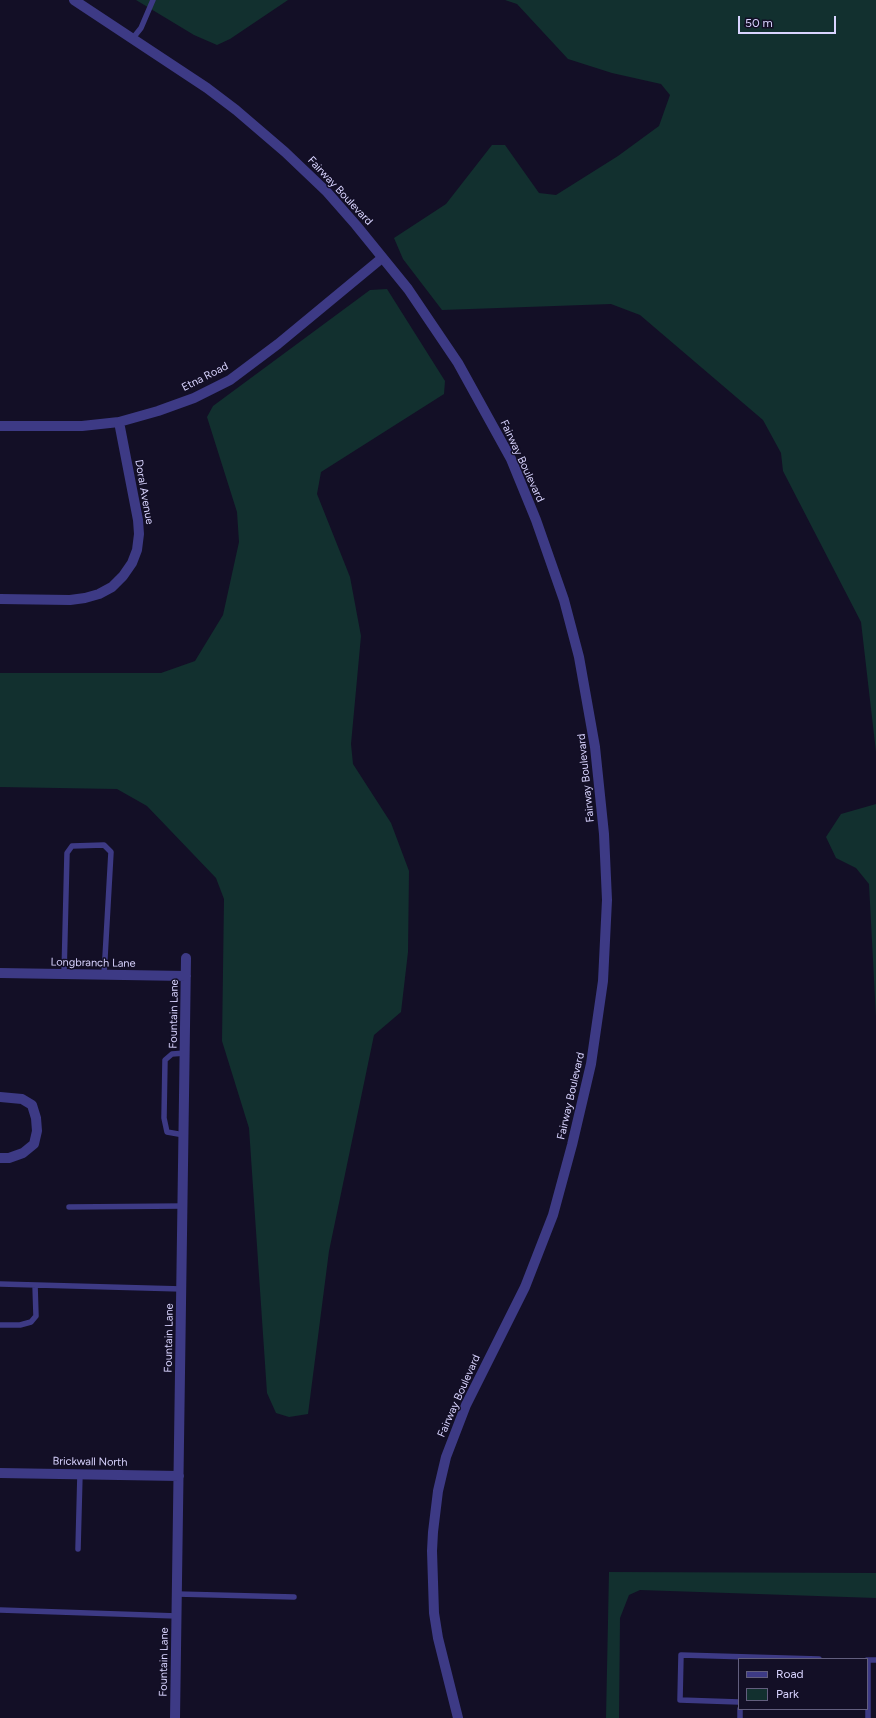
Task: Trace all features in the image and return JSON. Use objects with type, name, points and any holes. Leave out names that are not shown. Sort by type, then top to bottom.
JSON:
[{"type":"street","name":"Fairway Boulevard","points":[[74,0],[207,88],[236,110],[285,152],[346,214],[413,296],[458,363],[510,459],[536,520],[564,600],[586,695],[595,747],[606,862],[606,938],[596,1034],[590,1069],[563,1181],[549,1227],[532,1269],[458,1424],[446,1457],[438,1492],[432,1551],[434,1613],[438,1638],[458,1718]]},
{"type":"street","name":"Etna Road","points":[[0,426],[82,426],[119,422],[158,412],[194,398],[230,380],[278,344],[382,258]]},
{"type":"street","name":"Doral Avenue","points":[[0,599],[70,600],[85,598],[99,594],[112,586],[123,576],[132,563],[137,550],[139,534],[138,520],[119,422]]},
{"type":"street","name":"Fountain Lane","points":[[175,1718],[186,958]]},
{"type":"street","name":"Longbranch Lane","points":[[0,974],[186,976]]},
{"type":"street","points":[[0,1097],[22,1099],[32,1105],[36,1118],[37,1131],[34,1144],[23,1153],[9,1158],[0,1158]]},
{"type":"street","name":"Brickwall North","points":[[0,1473],[179,1476]]},
{"type":"lane","points":[[132,38],[141,28],[153,0]]},
{"type":"lane","points":[[64,974],[67,853],[72,846],[104,845],[111,852],[104,975]]},
{"type":"lane","points":[[184,1135],[167,1132],[164,1118],[164,1096],[165,1060],[172,1054],[185,1053]]},
{"type":"lane","points":[[69,1207],[183,1206]]},
{"type":"lane","points":[[0,1284],[182,1289]]},
{"type":"lane","points":[[0,1325],[20,1325],[32,1322],[36,1316],[35,1285]]},
{"type":"lane","points":[[78,1549],[80,1474]]},
{"type":"lane","points":[[177,1594],[294,1598]]},
{"type":"lane","points":[[0,1610],[177,1616]]},
{"type":"lane","points":[[738,1702],[680,1700],[681,1655],[741,1658]]},
{"type":"green space","points":[[136,0],[288,0],[230,39],[217,45],[194,35]]},
{"type":"green space","points":[[505,0],[876,0],[876,752],[861,622],[783,471],[781,453],[763,420],[640,315],[611,304],[442,310],[403,259],[394,238],[446,204],[492,145],[505,145],[539,193],[556,195],[618,156],[659,126],[670,95],[661,84],[612,73],[568,59],[517,4]]},
{"type":"green space","points":[[387,289],[445,381],[444,394],[321,472],[317,494],[350,577],[361,636],[351,744],[353,764],[391,823],[409,871],[408,952],[401,1012],[374,1035],[329,1251],[308,1414],[289,1417],[276,1413],[267,1393],[249,1128],[222,1041],[224,899],[216,878],[147,806],[117,789],[0,787],[0,673],[161,673],[195,661],[223,615],[239,542],[237,512],[207,417],[213,406],[370,290]]},
{"type":"green space","points":[[876,804],[876,1017],[869,884],[856,868],[836,858],[826,837],[841,814]]},
{"type":"green space","points":[[609,1572],[876,1573],[876,1598],[640,1590],[629,1595],[620,1618],[619,1718],[606,1718]]}]
